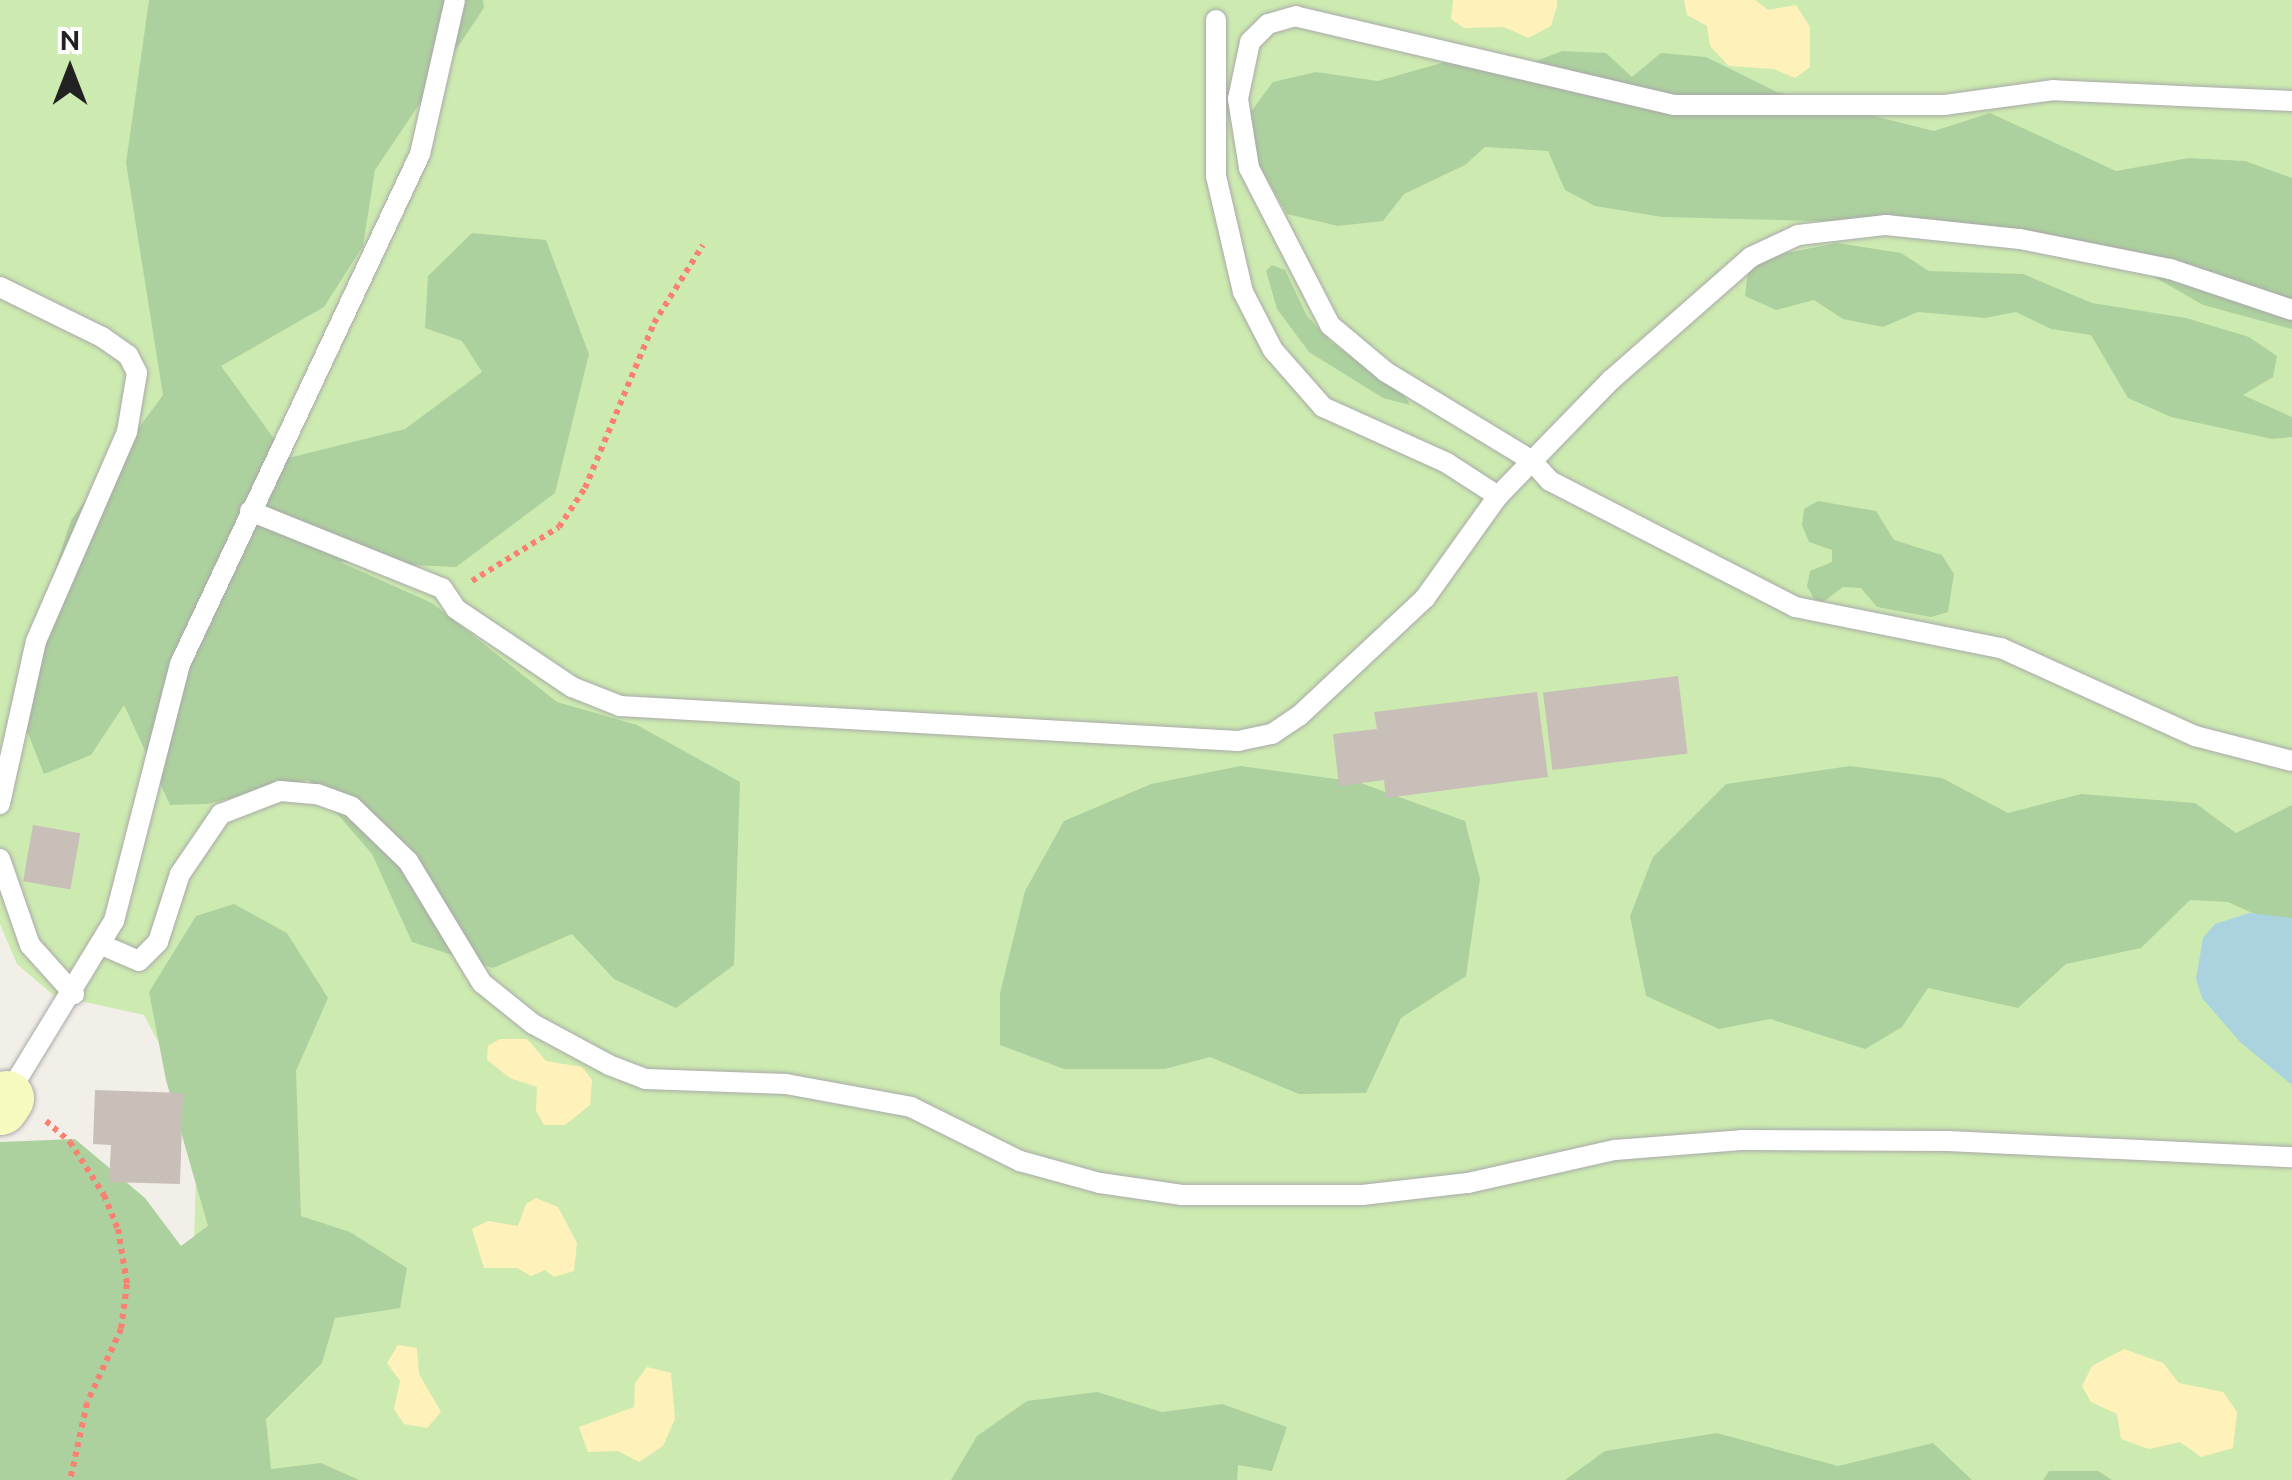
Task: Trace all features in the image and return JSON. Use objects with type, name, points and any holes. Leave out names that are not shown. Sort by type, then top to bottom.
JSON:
[{"type":"lane","points":[[3,1102],[74,994],[128,886],[180,664],[420,154],[455,0]]},
{"type":"lane","points":[[2292,101],[2054,90],[1945,105],[1674,105],[1630,100],[1322,17],[1268,24],[1250,42],[1241,68],[1240,136],[1308,293],[1359,352],[1531,460],[1550,481],[1795,607],[2001,648],[2195,736],[2292,760]]},
{"type":"lane","points":[[1216,20],[1216,176],[1243,292],[1273,350],[1324,406],[1446,464],[1498,496]]},
{"type":"lane","points":[[250,511],[442,588],[456,609],[572,687],[620,706],[1238,742],[1272,734],[1299,716],[1425,598],[1498,496],[1531,460],[1704,294],[1751,257],[1798,235],[1886,225],[2020,239],[2170,269],[2292,310]]},
{"type":"lane","points":[[0,286],[128,355],[137,394],[113,466],[36,641],[0,804]]},
{"type":"lane","points":[[102,944],[139,961],[158,942],[180,874],[221,814],[280,791],[316,794],[352,807],[408,861],[482,983],[534,1024],[608,1065],[645,1079],[786,1084],[911,1107],[1020,1161],[1100,1183],[1182,1196],[1362,1195],[1468,1183],[1616,1150],[1742,1140],[1948,1141],[2292,1156]]},
{"type":"lane","points":[[0,859],[30,945],[74,994]]},
{"type":"path","points":[[442,588],[506,565],[560,527],[585,488],[654,323],[703,245]]},
{"type":"path","points":[[3,1102],[70,1142],[118,1229],[127,1284],[120,1328],[87,1404],[70,1480]]},
{"type":"green space","points":[[0,0],[2292,0],[2292,1480],[163,1480],[193,1270],[198,1118],[144,1015],[53,995],[17,964],[0,924]]},
{"type":"green space","points":[[149,0],[483,0],[484,8],[375,170],[363,246],[324,307],[221,366],[288,458],[405,429],[482,372],[462,341],[425,328],[428,276],[472,233],[546,240],[589,354],[555,493],[456,567],[340,562],[432,603],[557,702],[637,725],[740,782],[734,965],[676,1008],[614,979],[572,934],[493,968],[412,942],[372,854],[308,780],[207,804],[170,805],[124,705],[91,755],[44,774],[14,698],[71,520],[163,395],[126,163]]},
{"type":"green space","points":[[1562,51],[1606,53],[1632,77],[1661,53],[1706,57],[1777,92],[1934,131],[1990,113],[2116,171],[2189,158],[2245,161],[2292,178],[2292,329],[2203,305],[2144,271],[1972,225],[1662,217],[1595,206],[1565,190],[1548,151],[1485,147],[1465,165],[1404,194],[1383,221],[1338,226],[1287,214],[1257,161],[1250,113],[1273,82],[1316,72],[1378,81],[1445,62],[1500,75]]},
{"type":"green space","points":[[1837,243],[1901,253],[1929,271],[2023,274],[2092,303],[2186,318],[2249,337],[2277,356],[2273,377],[2243,395],[2292,417],[2292,437],[2272,439],[2171,417],[2128,398],[2091,335],[2051,329],[2016,312],[1985,318],[1918,312],[1883,327],[1843,319],[1814,300],[1776,310],[1745,296],[1748,271],[1766,257]]},
{"type":"green space","points":[[1272,265],[1285,270],[1307,316],[1332,343],[1403,392],[1410,405],[1383,398],[1309,352],[1277,309],[1266,271]]},
{"type":"green space","points":[[1818,501],[1876,511],[1894,540],[1942,555],[1954,574],[1948,612],[1931,617],[1877,607],[1861,588],[1843,587],[1823,602],[1814,599],[1807,586],[1810,571],[1832,562],[1832,550],[1809,542],[1802,525],[1804,509]]},
{"type":"green space","points":[[1240,766],[1358,782],[1465,821],[1480,879],[1466,976],[1401,1018],[1366,1093],[1299,1094],[1210,1057],[1165,1069],[1064,1069],[1000,1045],[1000,993],[1025,891],[1064,821],[1151,784]]},
{"type":"green space","points":[[1850,766],[1942,778],[2008,813],[2081,794],[2195,803],[2236,833],[2292,805],[2292,931],[2228,902],[2190,900],[2141,948],[2066,964],[2018,1008],[1928,988],[1902,1027],[1865,1049],[1770,1019],[1719,1029],[1646,996],[1630,916],[1653,857],[1726,784]]},
{"type":"green space","points":[[234,904],[287,933],[328,998],[296,1071],[301,1216],[350,1232],[407,1268],[400,1308],[335,1318],[322,1363],[266,1419],[271,1469],[321,1463],[359,1480],[0,1480],[0,1142],[75,1139],[145,1198],[181,1246],[208,1226],[166,1080],[149,992],[196,916]]},
{"type":"green space","points":[[1097,1392],[1162,1412],[1222,1404],[1287,1427],[1272,1471],[1238,1465],[1237,1480],[951,1480],[977,1436],[1027,1401]]},
{"type":"green space","points":[[1717,1433],[1838,1466],[1933,1443],[1972,1480],[1565,1480],[1605,1451]]},
{"type":"green space","points":[[2049,1471],[2098,1471],[2112,1480],[2043,1480]]},
{"type":"sand","points":[[1453,0],[1557,0],[1557,6],[1551,26],[1528,38],[1504,27],[1464,28],[1451,19]]},
{"type":"sand","points":[[1684,0],[1755,0],[1768,10],[1796,5],[1810,27],[1810,67],[1795,78],[1774,69],[1729,66],[1710,46],[1707,26],[1687,15]]},
{"type":"sand","points":[[500,1039],[527,1039],[546,1061],[582,1067],[592,1080],[590,1105],[565,1125],[544,1125],[536,1111],[537,1087],[510,1078],[487,1060],[488,1046]]},
{"type":"sand","points":[[536,1198],[558,1207],[577,1243],[574,1271],[554,1277],[545,1270],[531,1276],[517,1268],[484,1268],[472,1229],[488,1221],[518,1226],[526,1204]]},
{"type":"sand","points":[[398,1345],[417,1348],[419,1374],[441,1412],[427,1428],[404,1424],[394,1409],[400,1381],[387,1363]]},
{"type":"sand","points":[[2124,1349],[2163,1363],[2179,1383],[2223,1392],[2237,1412],[2233,1448],[2201,1457],[2180,1442],[2149,1449],[2121,1439],[2117,1414],[2091,1402],[2082,1386],[2092,1366]]},
{"type":"sand","points":[[647,1367],[671,1373],[675,1419],[663,1446],[639,1462],[618,1451],[588,1452],[579,1427],[634,1407],[635,1383]]},
{"type":"water","points":[[2249,913],[2292,918],[2292,1085],[2240,1042],[2202,998],[2196,979],[2203,938],[2215,924]]},
{"type":"building","points":[[1678,676],[1688,753],[1553,770],[1543,693]]},
{"type":"building","points":[[1537,692],[1548,777],[1386,798],[1384,780],[1339,786],[1333,734],[1377,729],[1374,712]]},
{"type":"building","points":[[33,825],[80,833],[70,889],[23,881]]},
{"type":"building","points":[[95,1090],[183,1093],[180,1184],[109,1182],[111,1145],[93,1144]]}]
